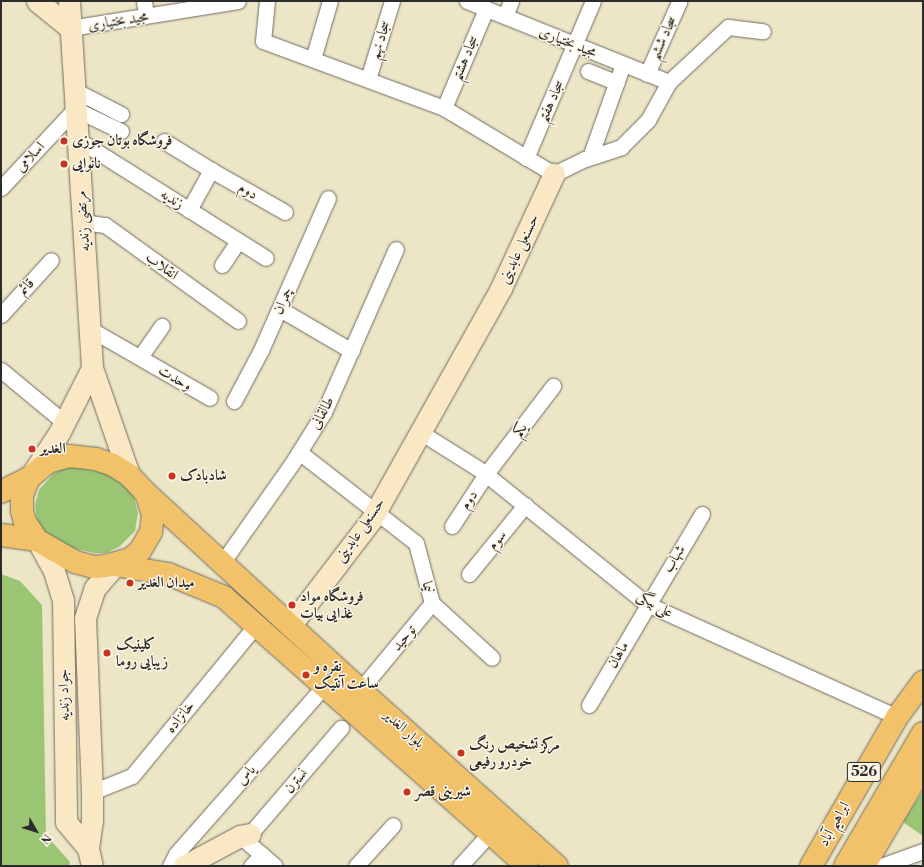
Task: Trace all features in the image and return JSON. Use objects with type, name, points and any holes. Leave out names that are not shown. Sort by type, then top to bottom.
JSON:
[{"type":"main road","points":[[37,1],[70,28]]},
{"type":"main road","name":"مرتضی زندیه","points":[[69,1],[92,368]]},
{"type":"main road","name":"حسنعلی عابدینی","points":[[290,626],[374,513],[501,288],[554,174]]},
{"type":"main road","points":[[37,540],[25,522],[22,511],[22,495],[29,478],[65,423],[92,368]]},
{"type":"main road","points":[[92,368],[129,475]]},
{"type":"main road","points":[[1,492],[29,478],[48,462],[69,456],[96,458],[129,475],[146,493],[153,514],[149,537],[140,551],[115,565],[94,567],[76,562],[37,540],[1,535]]},
{"type":"main road","name":"بلوار الغدیر","points":[[146,493],[360,690],[557,866]]},
{"type":"main road","name":"جواد زندیه","points":[[37,540],[54,571],[63,600],[66,822],[90,857]]},
{"type":"main road","name":"بلوار الغدیر","points":[[115,565],[168,574],[196,583],[224,597],[527,866]]},
{"type":"main road","name":"جواد زندیه","points":[[90,857],[92,792],[85,618],[95,588],[115,565]]},
{"type":"main road","name":"ابراهیم آباد","points":[[811,866],[897,717],[923,682]]},
{"type":"main road","name":"ابراهیم آباد","points":[[826,866],[923,703]]},
{"type":"main road","name":"ابراهیم آباد","points":[[845,866],[923,733]]},
{"type":"main road","points":[[864,866],[923,766]]},
{"type":"main road","points":[[184,866],[245,835]]},
{"type":"street","name":"مجید بختیاری","points":[[70,28],[209,3],[238,1]]},
{"type":"street","points":[[267,1],[263,41],[444,108],[554,174],[590,157],[621,147],[648,120],[669,82],[728,27],[763,31]]},
{"type":"street","points":[[313,59],[330,1]]},
{"type":"street","name":"سجاد نهم","points":[[368,79],[392,1]]},
{"type":"street","name":"مجید بختیاری","points":[[467,1],[669,82]]},
{"type":"street","points":[[505,16],[511,1]]},
{"type":"street","name":"سجاد هفتم","points":[[526,158],[576,45],[593,1]]},
{"type":"street","name":"سجاد ششم","points":[[647,74],[679,2]]},
{"type":"street","name":"سجاد هشتم","points":[[444,108],[486,9]]},
{"type":"street","points":[[590,157],[623,64]]},
{"type":"street","points":[[588,71],[617,83]]},
{"type":"street","points":[[75,99],[121,114]]},
{"type":"street","points":[[75,99],[121,132]]},
{"type":"street","name":"اسلامی","points":[[1,188],[75,99]]},
{"type":"street","name":"زندیه","points":[[77,139],[266,258]]},
{"type":"street","name":"دوم","points":[[164,141],[211,170],[285,212]]},
{"type":"street","points":[[189,210],[211,170]]},
{"type":"street","name":"چمران","points":[[234,401],[280,309],[328,198]]},
{"type":"street","name":"انقلاب","points":[[83,222],[105,225],[238,320]]},
{"type":"street","points":[[222,265],[238,241]]},
{"type":"street","name":"طالقانی","points":[[222,563],[299,452],[324,412],[396,249]]},
{"type":"street","name":"قائم","points":[[1,315],[51,260]]},
{"type":"street","points":[[280,309],[352,351]]},
{"type":"street","name":"وحدت","points":[[140,358],[162,326]]},
{"type":"street","name":"وحدت","points":[[90,329],[210,398]]},
{"type":"street","points":[[1,370],[65,423]]},
{"type":"street","name":"یکم","points":[[486,474],[553,386]]},
{"type":"street","name":"علی بیگی","points":[[420,432],[486,474],[647,604],[897,717]]},
{"type":"street","name":"نیما","points":[[299,452],[374,513],[416,543],[432,603],[492,658]]},
{"type":"street","name":"دوم","points":[[452,526],[486,474]]},
{"type":"street","name":"سوم","points":[[468,574],[525,505]]},
{"type":"street","name":"شهاب","points":[[647,604],[702,514]]},
{"type":"street","name":"توحید","points":[[360,690],[432,603]]},
{"type":"street","name":"ماهان","points":[[589,705],[647,604]]},
{"type":"street","name":"خانزاده","points":[[92,792],[132,776],[256,625]]},
{"type":"street","name":"یاس","points":[[170,866],[176,854],[324,686]]},
{"type":"street","name":"نسترن","points":[[245,835],[341,728]]},
{"type":"street","points":[[356,866],[393,825]]},
{"type":"street","points":[[460,866],[490,834]]},
{"type":"street","points":[[245,835],[275,866]]},
{"type":"street","points":[[881,866],[923,851]]},
{"type":"street","points":[[251,866],[262,854]]},
{"type":"green space","points":[[71,466],[111,474],[129,488],[134,497],[138,513],[135,531],[119,547],[106,553],[95,553],[66,547],[45,532],[37,520],[35,505],[39,490],[54,473]]},
{"type":"green space","points":[[1,574],[20,581],[42,605],[46,835],[70,862],[69,866],[1,866]]},
{"type":"green space","points":[[923,791],[923,836],[903,822]]},
{"type":"place","name":"فروشگاه بوتان جوزی","points":[[64,141]]},
{"type":"place","name":"نانوایی","points":[[64,164]]},
{"type":"place","name":"الغدیر","points":[[32,449]]},
{"type":"place","name":"شادبادک","points":[[172,476]]},
{"type":"place","name":"میدان الغدیر","points":[[130,583]]},
{"type":"place","name":"فروشگاه مواد غذایی بیات","points":[[292,605]]},
{"type":"place","name":"کلینیک زیبایی روما","points":[[107,653]]},
{"type":"place","name":"نقره و ساعت آنتیک","points":[[306,675]]},
{"type":"place","name":"مرکز تشخیص رنگ خودرو رفیعی","points":[[461,753]]},
{"type":"place","name":"شیرینی قصر","points":[[407,792]]}]
